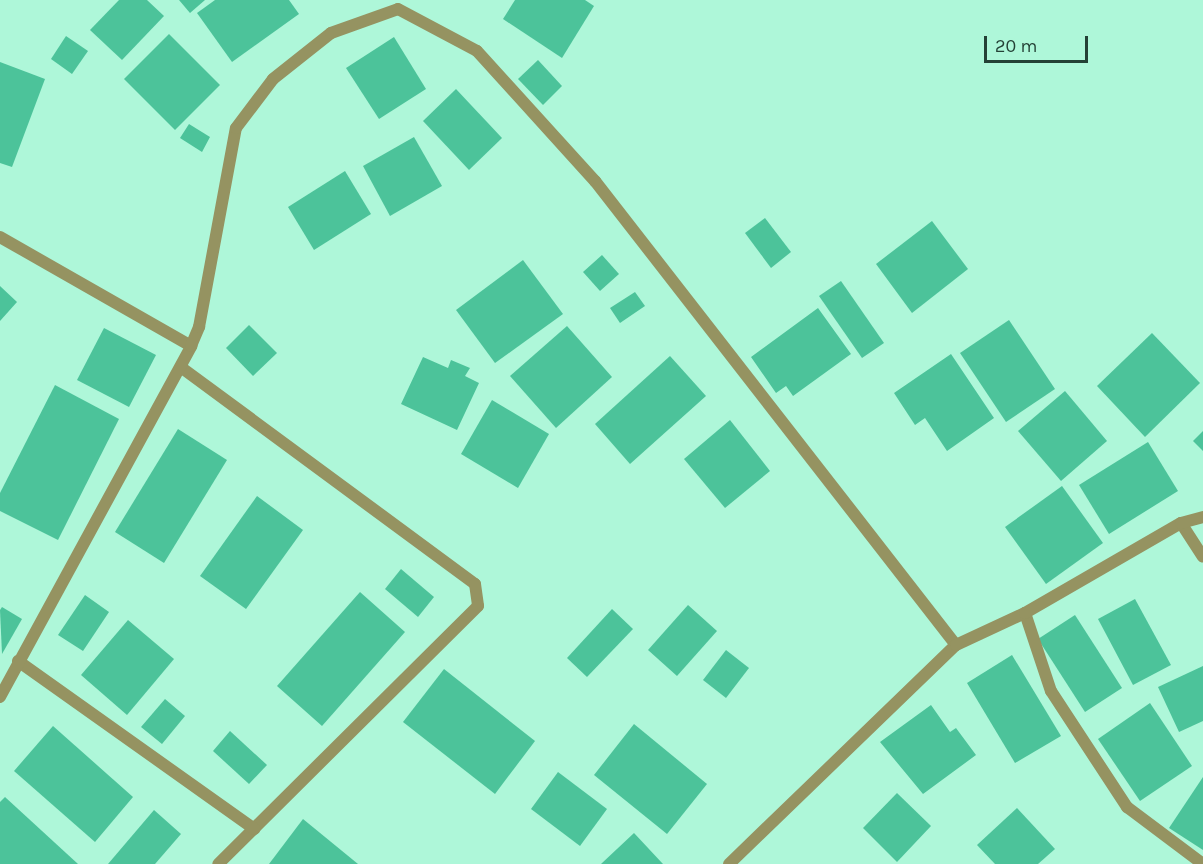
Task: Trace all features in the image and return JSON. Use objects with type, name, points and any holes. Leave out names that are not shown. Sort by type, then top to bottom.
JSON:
[{"type":"street","points":[[0,697],[182,368],[199,327],[236,128],[273,79],[331,33],[398,9],[477,51],[595,181],[956,645]]},
{"type":"street","points":[[0,237],[191,346]]},
{"type":"street","points":[[182,368],[475,584],[478,606],[218,864]]},
{"type":"street","points":[[729,864],[956,645],[1025,613],[1181,523],[1203,517]]},
{"type":"street","points":[[1181,523],[1203,557]]},
{"type":"street","points":[[1025,613],[1051,691],[1127,807],[1203,864]]},
{"type":"street","points":[[18,661],[254,829]]},
{"type":"building","points":[[119,0],[147,0],[164,16],[122,60],[90,30]]},
{"type":"building","points":[[179,0],[205,0],[190,13]]},
{"type":"building","points":[[215,0],[289,0],[299,14],[232,62],[197,13]]},
{"type":"building","points":[[515,0],[585,0],[594,6],[562,58],[503,19]]},
{"type":"building","points":[[169,34],[220,85],[175,130],[124,79]]},
{"type":"building","points":[[66,36],[88,51],[72,74],[51,59]]},
{"type":"building","points":[[394,37],[426,89],[379,119],[346,68]]},
{"type":"building","points":[[538,60],[562,86],[543,105],[518,79]]},
{"type":"building","points":[[0,62],[45,79],[12,167],[0,163]]},
{"type":"building","points":[[456,89],[502,138],[469,170],[423,121]]},
{"type":"building","points":[[189,124],[210,137],[202,152],[180,138]]},
{"type":"building","points":[[414,137],[442,186],[390,216],[363,166]]},
{"type":"building","points":[[345,171],[371,214],[314,250],[288,207]]},
{"type":"building","points":[[765,218],[791,252],[771,268],[745,233]]},
{"type":"building","points":[[932,221],[968,269],[912,313],[876,264]]},
{"type":"building","points":[[602,255],[619,274],[600,291],[583,272]]},
{"type":"building","points":[[523,260],[563,314],[495,363],[456,310]]},
{"type":"building","points":[[841,281],[884,343],[862,358],[819,296]]},
{"type":"building","points":[[0,286],[17,302],[0,321]]},
{"type":"building","points":[[635,292],[645,306],[620,323],[610,308]]},
{"type":"building","points":[[818,308],[851,354],[793,396],[786,386],[776,393],[751,357]]},
{"type":"building","points":[[1009,320],[1055,389],[1006,422],[960,353]]},
{"type":"building","points":[[249,325],[277,353],[253,376],[226,348]]},
{"type":"building","points":[[567,326],[612,377],[556,428],[510,376]]},
{"type":"building","points":[[104,328],[156,355],[129,407],[77,380]]},
{"type":"building","points":[[1152,333],[1200,383],[1145,437],[1097,386]]},
{"type":"building","points":[[951,354],[994,418],[947,451],[925,418],[915,425],[894,393]]},
{"type":"building","points":[[670,356],[706,396],[630,464],[595,424]]},
{"type":"building","points":[[423,357],[448,368],[451,360],[470,368],[465,376],[479,383],[457,430],[401,404]]},
{"type":"building","points":[[55,385],[119,419],[58,540],[0,511],[0,493]]},
{"type":"building","points":[[1065,391],[1107,441],[1061,481],[1018,431]]},
{"type":"building","points":[[492,400],[549,434],[518,488],[461,454]]},
{"type":"building","points":[[730,420],[770,471],[725,508],[684,459]]},
{"type":"building","points":[[178,429],[227,460],[164,563],[115,532]]},
{"type":"building","points":[[1203,431],[1203,451],[1193,441]]},
{"type":"building","points":[[1148,442],[1178,491],[1109,534],[1079,485]]},
{"type":"building","points":[[1062,486],[1103,543],[1046,584],[1005,527]]},
{"type":"building","points":[[257,496],[303,530],[246,609],[200,576]]},
{"type":"building","points":[[401,569],[434,597],[418,617],[385,589]]},
{"type":"building","points":[[360,592],[405,632],[322,726],[277,686]]},
{"type":"building","points":[[85,595],[109,612],[83,651],[58,635]]},
{"type":"building","points":[[1135,599],[1171,665],[1133,685],[1098,619]]},
{"type":"building","points":[[688,605],[717,631],[677,676],[648,650]]},
{"type":"building","points":[[2,607],[22,619],[2,654],[0,610]]},
{"type":"building","points":[[612,609],[633,629],[587,677],[567,658]]},
{"type":"building","points":[[1075,615],[1122,688],[1085,712],[1038,639]]},
{"type":"building","points":[[128,620],[174,659],[127,715],[81,675]]},
{"type":"building","points":[[726,650],[749,668],[726,698],[703,680]]},
{"type":"building","points":[[1012,655],[1061,736],[1015,763],[967,683]]},
{"type":"building","points":[[1203,666],[1203,721],[1179,732],[1158,687]]},
{"type":"building","points":[[444,669],[535,741],[495,794],[403,722]]},
{"type":"building","points":[[165,699],[185,716],[162,744],[141,727]]},
{"type":"building","points":[[1150,703],[1192,766],[1140,801],[1098,739]]},
{"type":"building","points":[[931,705],[950,732],[956,728],[976,755],[923,794],[880,742]]},
{"type":"building","points":[[634,724],[707,784],[667,834],[594,775]]},
{"type":"building","points":[[53,726],[133,797],[95,842],[14,771]]},
{"type":"building","points":[[230,731],[267,765],[249,784],[213,751]]},
{"type":"building","points":[[558,772],[607,809],[580,846],[531,809]]},
{"type":"building","points":[[1203,777],[1203,850],[1169,828]]},
{"type":"building","points":[[897,793],[931,826],[897,862],[863,828]]},
{"type":"building","points":[[5,797],[78,864],[0,864],[0,802]]},
{"type":"building","points":[[1017,808],[1055,849],[1038,864],[995,864],[977,845]]},
{"type":"building","points":[[154,810],[181,834],[155,864],[108,864]]},
{"type":"building","points":[[303,819],[358,864],[269,864]]},
{"type":"building","points":[[634,833],[663,864],[601,864]]}]
